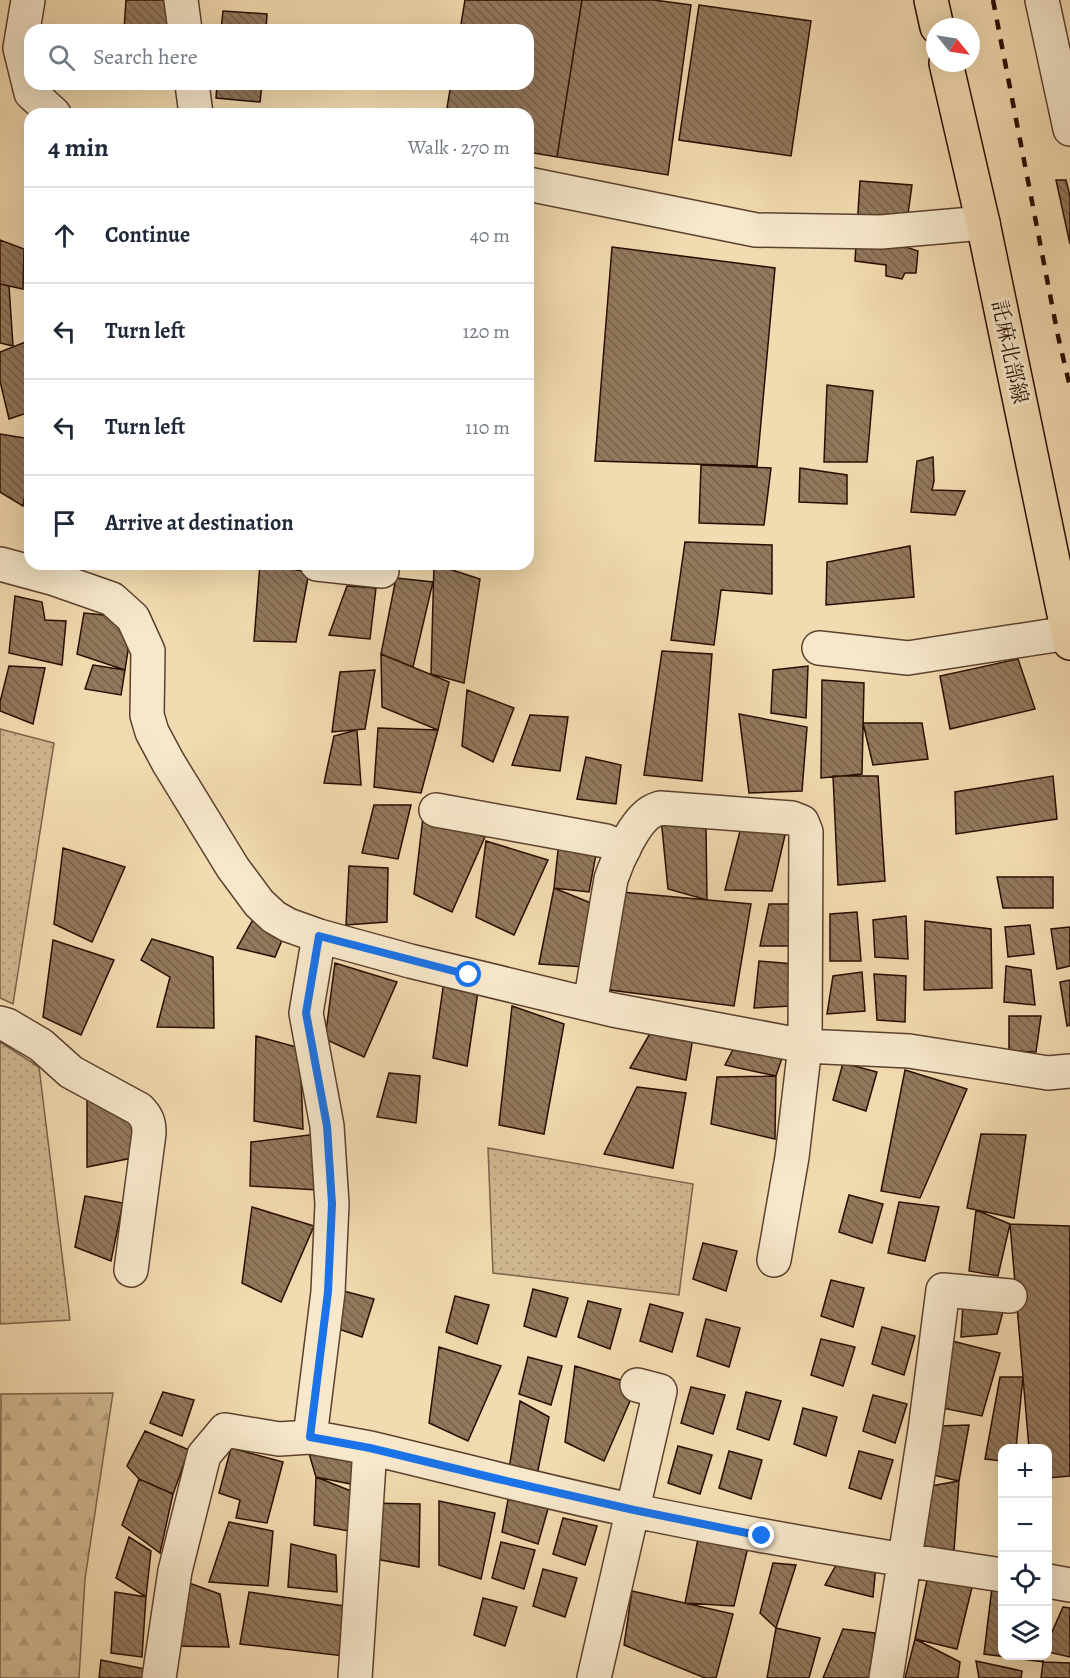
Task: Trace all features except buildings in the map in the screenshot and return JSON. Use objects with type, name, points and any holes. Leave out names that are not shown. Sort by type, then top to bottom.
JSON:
[{"type":"main road","points":[[931,0],[935,18]]},
{"type":"main road","name":"託麻北部線","points":[[948,72],[983,223],[1069,638]]},
{"type":"street","points":[[24,66],[20,48],[28,0]]},
{"type":"street","points":[[181,0],[184,24]]},
{"type":"street","points":[[1042,0],[1070,129]]},
{"type":"street","points":[[29,90],[30,93],[52,108]]},
{"type":"street","points":[[193,90],[195,108]]},
{"type":"street","points":[[534,185],[756,230],[881,232],[983,223]]},
{"type":"street","points":[[0,564],[52,578],[112,599],[133,618],[148,651],[146,696],[147,715],[152,732],[233,868],[260,903],[288,925],[410,961],[590,1004],[805,1046],[909,1051],[1048,1073],[1070,1071]]},
{"type":"street","points":[[373,570],[382,571]]},
{"type":"street","points":[[819,648],[908,658],[1069,638]]},
{"type":"street","points":[[590,1004],[611,879],[617,862],[636,828],[650,812],[660,808],[792,818],[802,822],[806,832],[805,1046],[792,1157],[774,1260]]},
{"type":"street","points":[[436,810],[606,841],[624,849]]},
{"type":"street","points":[[310,1437],[328,1292],[332,1204],[327,1126],[306,1013],[319,936]]},
{"type":"street","points":[[0,1023],[8,1025],[40,1045],[71,1072],[139,1109],[149,1121],[131,1270]]},
{"type":"street","points":[[886,1678],[925,1430],[943,1290],[1010,1296]]},
{"type":"street","points":[[594,1678],[660,1391],[637,1385]]},
{"type":"street","points":[[159,1678],[175,1571],[204,1455],[225,1430],[279,1439],[310,1437],[370,1448],[509,1482],[762,1536],[998,1574]]},
{"type":"street","points":[[355,1678],[370,1448]]},
{"type":"street","points":[[1052,1582],[1070,1585]]},
{"type":"green space","points":[[0,729],[54,743],[13,1004],[0,998]]},
{"type":"green space","points":[[0,1042],[39,1067],[70,1320],[0,1324]]},
{"type":"green space","points":[[488,1148],[693,1184],[679,1295],[493,1273]]},
{"type":"green space","points":[[113,1393],[85,1579],[79,1678],[0,1678],[1,1394]]},
{"type":"railway","points":[[993,0],[1058,336],[1070,387]]},
{"type":"route","points":[[469,975],[319,936],[306,1013],[327,1126],[332,1204],[328,1292],[310,1437],[370,1448],[634,1510],[762,1536]]}]
